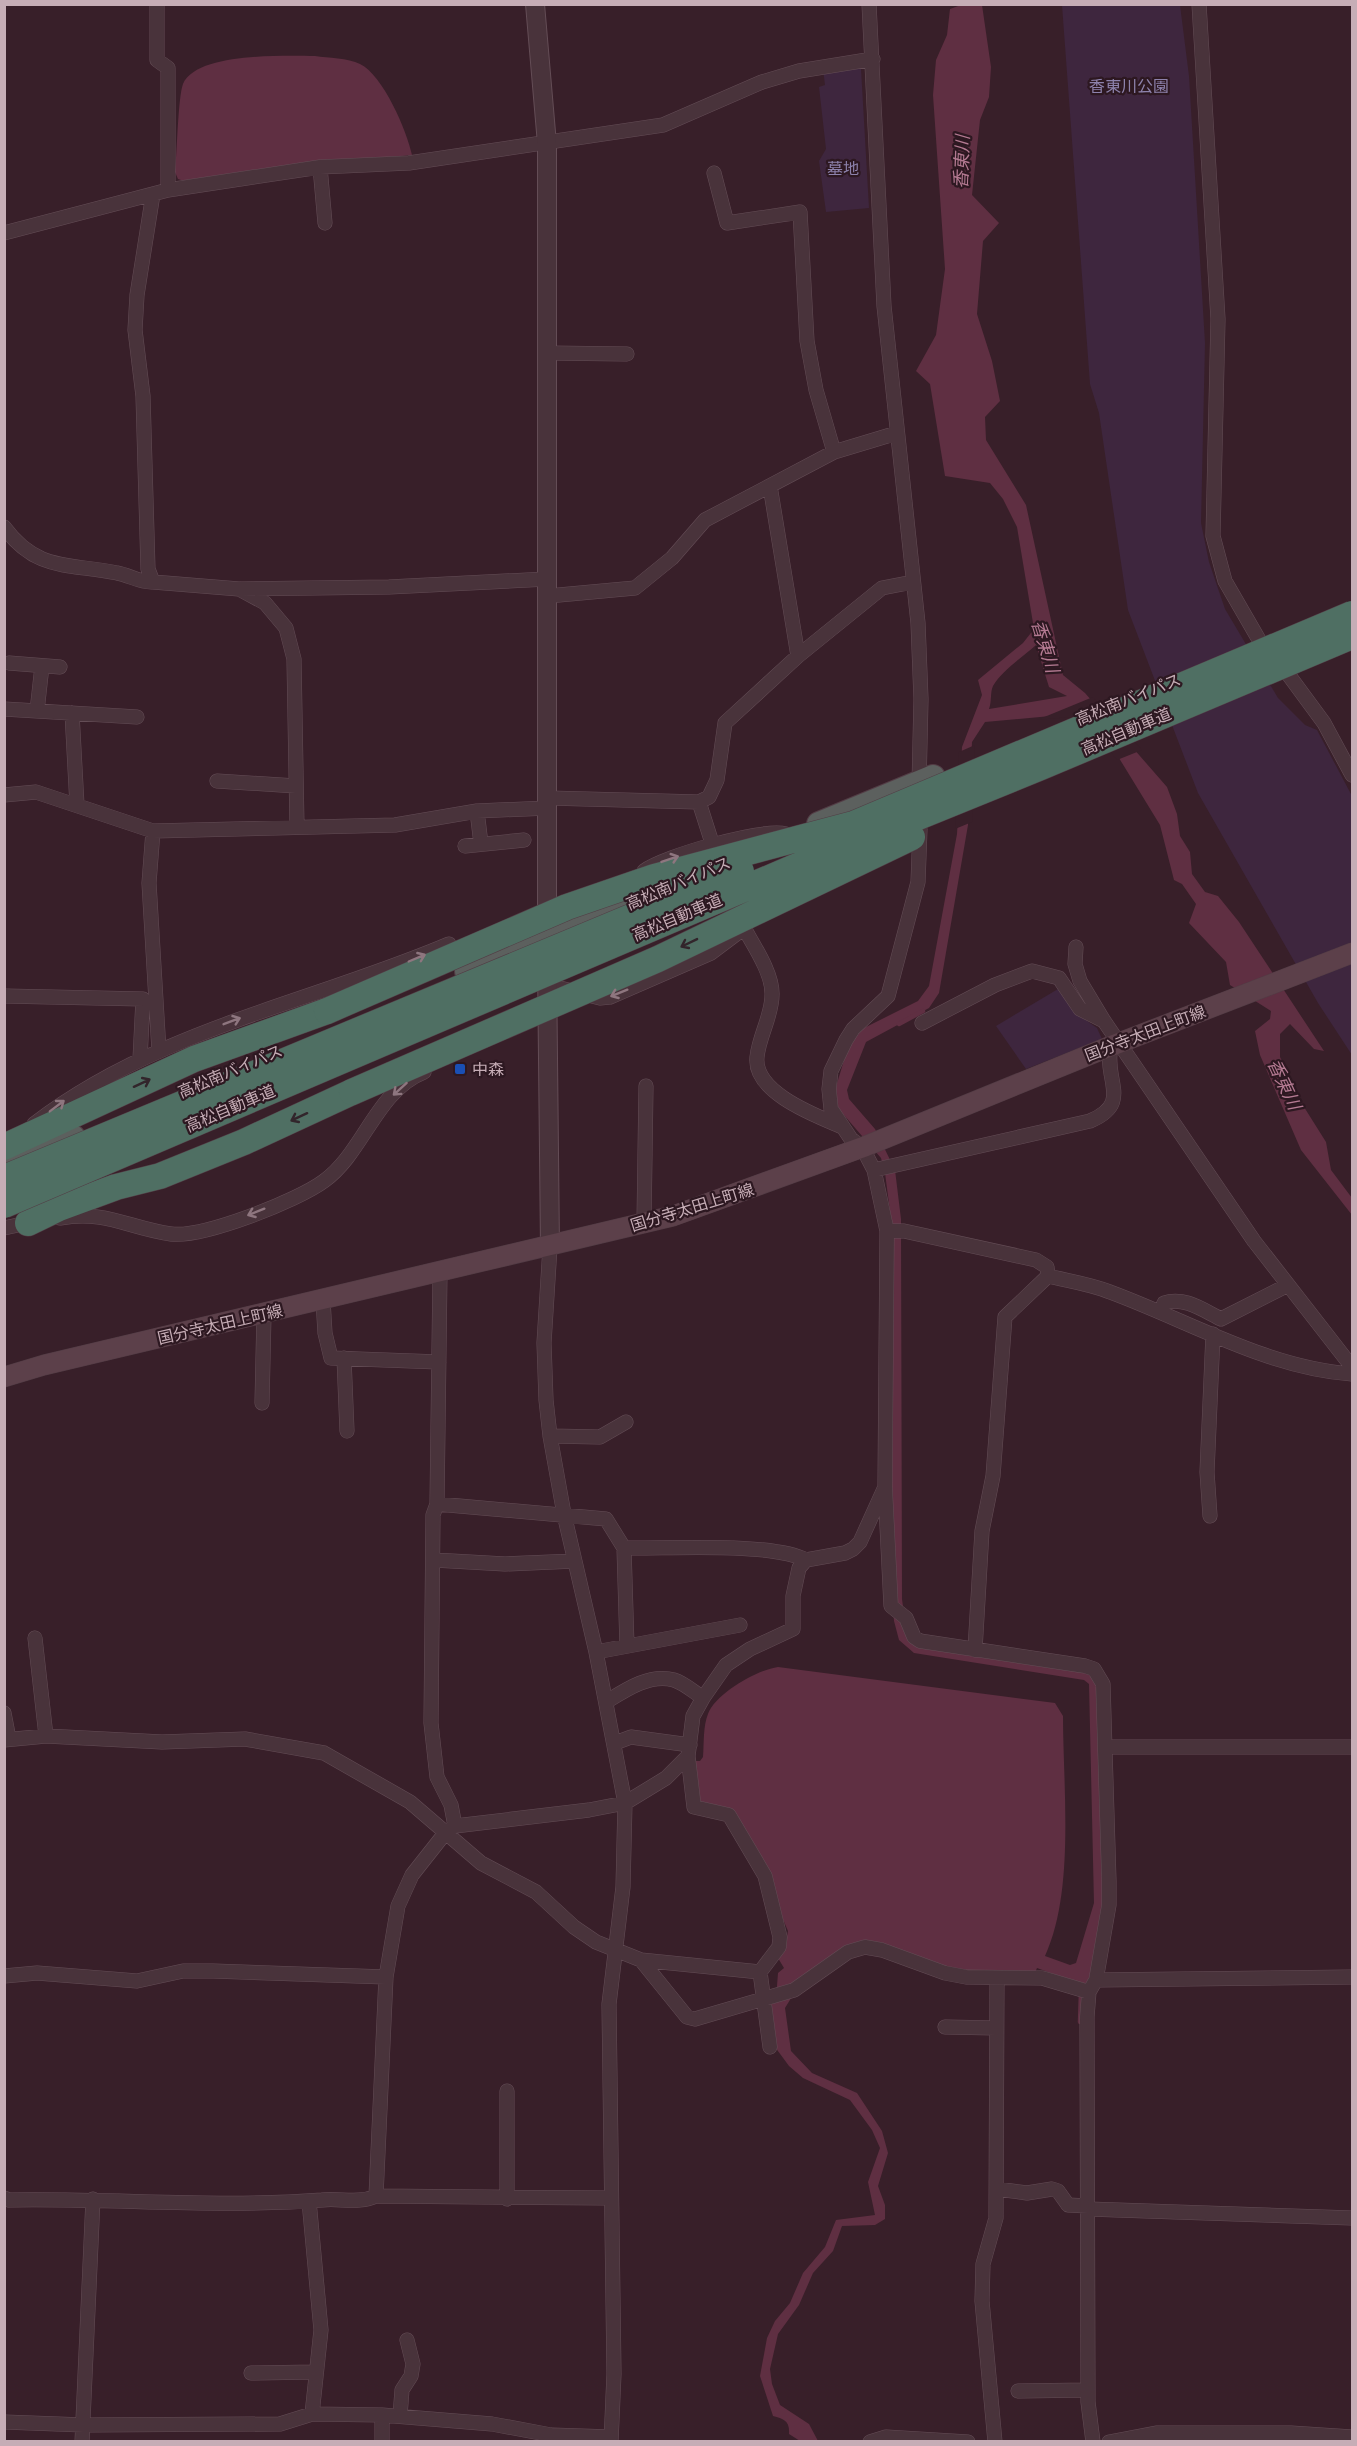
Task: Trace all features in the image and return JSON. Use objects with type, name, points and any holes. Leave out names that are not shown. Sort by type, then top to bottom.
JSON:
[{"type":"highway","name":"高松南バイパス","points":[[7,1150],[69,1138],[920,782],[1259,646],[1353,605]]},
{"type":"highway","name":"高松自動車道","points":[[4,1178],[1353,614]]},
{"type":"highway","name":"高松自動車道","points":[[4,1205],[795,867],[1353,636]]},
{"type":"highway","name":"高松南バイパス","points":[[4,1193],[118,1155],[548,985],[930,820],[1353,643]]},
{"type":"highway","points":[[16,1226],[116,1187],[160,1176],[244,1142],[352,1092],[658,959],[984,803],[1041,767]]},
{"type":"highway","points":[[7,1150],[194,1059],[327,1011],[567,907],[654,877],[853,824]]},
{"type":"main road","name":"国分寺太田上町線","points":[[4,1377],[44,1365],[550,1247],[644,1223],[720,1200],[871,1144],[1121,1042],[1353,953]]},
{"type":"street","points":[[157,4],[158,60],[168,68],[168,190]]},
{"type":"street","points":[[4,2422],[84,2426],[280,2424],[312,2414],[382,2415],[492,2424],[551,2436],[611,2439],[614,2374],[609,2004],[617,1949],[625,1803],[596,1652],[564,1514],[546,1400],[544,1343],[550,1247],[547,938],[547,144],[535,4]]},
{"type":"street","points":[[840,1126],[828,1102],[831,1071],[853,1029],[888,996],[918,882],[930,820],[920,782],[921,699],[913,582],[884,306],[873,59],[868,4]]},
{"type":"street","points":[[1199,4],[1218,319],[1213,536],[1225,581],[1259,646]]},
{"type":"street","points":[[4,233],[168,190],[320,167],[409,163],[663,125],[762,82],[799,71],[873,59]]},
{"type":"street","points":[[320,167],[325,223]]},
{"type":"street","points":[[714,173],[727,223],[800,212],[807,341],[816,390],[834,452]]},
{"type":"street","points":[[153,194],[137,295],[135,330],[143,396],[148,569],[153,582]]},
{"type":"street","points":[[547,353],[627,354]]},
{"type":"street","points":[[4,527],[28,552],[47,562],[120,573],[153,582],[238,589],[389,588],[478,580],[547,587],[635,588],[672,558],[705,520],[834,452],[897,433]]},
{"type":"street","points":[[770,486],[798,656]]},
{"type":"street","points":[[4,795],[36,792],[153,831],[394,825],[548,802],[699,802],[709,797],[717,780],[722,763],[725,723],[798,656],[882,588],[913,582]]},
{"type":"street","points":[[238,589],[264,603],[286,628],[294,659],[297,827]]},
{"type":"street","points":[[9,663],[60,667]]},
{"type":"street","points":[[37,711],[42,666]]},
{"type":"street","points":[[1281,672],[1324,723],[1353,775]]},
{"type":"street","points":[[4,709],[136,717]]},
{"type":"street","points":[[72,713],[77,805]]},
{"type":"street","points":[[217,781],[296,786]]},
{"type":"street","points":[[699,802],[713,846]]},
{"type":"street","points":[[477,811],[481,844]]},
{"type":"street","points":[[140,1059],[149,998],[149,884],[153,831]]},
{"type":"street","points":[[613,910],[617,901],[635,878],[652,865],[713,846],[766,834],[777,832],[790,836]]},
{"type":"street","points":[[465,846],[524,840]]},
{"type":"street","points":[[548,985],[600,998],[610,997],[711,953],[839,859]]},
{"type":"street","points":[[7,1150],[63,1101],[140,1059],[253,1013],[398,966],[503,923],[520,921],[547,938]]},
{"type":"street","points":[[744,928],[767,973],[773,994],[756,1058],[758,1073],[770,1088],[808,1113],[840,1126],[871,1144],[894,1231],[885,1486],[891,1606],[906,1618],[914,1636],[920,1641],[1094,1669],[1103,1684],[1107,1747],[1109,1905],[1096,1980]]},
{"type":"street","points":[[1076,947],[1075,964],[1080,981],[1104,1021],[1121,1042],[1254,1241],[1353,1367]]},
{"type":"street","points":[[922,1023],[995,985],[1032,971],[1059,978],[1080,1009],[1104,1021]]},
{"type":"street","points":[[4,996],[149,998]]},
{"type":"street","points":[[149,998],[159,1051]]},
{"type":"street","points":[[16,1226],[79,1214],[102,1216],[171,1234],[192,1234],[213,1229],[304,1193],[324,1182],[359,1144],[380,1109],[418,1074],[548,1021]]},
{"type":"street","points":[[877,1170],[1090,1121],[1102,1116],[1112,1108],[1115,1097],[1107,1060],[1121,1042]]},
{"type":"street","points":[[644,1223],[646,1086]]},
{"type":"street","points":[[894,1231],[1036,1260],[1047,1267],[1048,1276]]},
{"type":"street","points":[[376,2196],[386,1977],[398,1906],[412,1875],[451,1829],[451,1805],[437,1777],[432,1723],[433,1515],[438,1504],[440,1272]]},
{"type":"street","points":[[1048,1276],[1108,1291],[1260,1353],[1315,1369],[1353,1374]]},
{"type":"street","points":[[975,1650],[982,1531],[993,1476],[1005,1317],[1048,1276]]},
{"type":"street","points":[[1161,1312],[1164,1303],[1172,1300],[1183,1301],[1221,1319],[1288,1285]]},
{"type":"street","points":[[323,1300],[325,1333],[331,1358],[439,1362]]},
{"type":"street","points":[[262,1403],[264,1314]]},
{"type":"street","points":[[1210,1516],[1207,1472],[1213,1334]]},
{"type":"street","points":[[344,1359],[347,1431]]},
{"type":"street","points":[[550,1436],[600,1437],[626,1422]]},
{"type":"street","points":[[760,1972],[779,1947],[780,1937],[765,1876],[729,1815],[694,1807],[689,1751],[693,1716],[726,1665],[750,1649],[793,1629],[793,1596],[799,1568],[806,1560],[853,1549],[860,1542],[885,1486]]},
{"type":"street","points":[[438,1504],[606,1519],[624,1548],[627,1646]]},
{"type":"street","points":[[624,1548],[757,1550],[794,1554],[806,1560]]},
{"type":"street","points":[[434,1560],[506,1564],[575,1561]]},
{"type":"street","points":[[596,1652],[740,1625]]},
{"type":"street","points":[[35,1638],[46,1736]]},
{"type":"street","points":[[606,1702],[631,1686],[663,1678],[675,1680],[703,1698]]},
{"type":"street","points":[[4,1713],[7,1739],[46,1736],[162,1742],[245,1739],[324,1753],[451,1829],[481,1863],[536,1892],[574,1927],[597,1942],[641,1960],[760,1972]]},
{"type":"street","points":[[615,1743],[631,1737],[689,1751]]},
{"type":"street","points":[[1107,1747],[1244,1744],[1353,1747]]},
{"type":"street","points":[[451,1829],[625,1803],[666,1778],[689,1751]]},
{"type":"street","points":[[641,1960],[687,2018],[695,2019],[770,1995],[794,1990],[848,1952],[865,1947],[882,1950],[945,1973],[997,1978],[1042,1978],[1084,1990]]},
{"type":"street","points":[[4,1976],[37,1973],[137,1981],[183,1971],[213,1971],[386,1977]]},
{"type":"street","points":[[760,1972],[770,1995],[770,2047]]},
{"type":"street","points":[[1084,1990],[1096,1980],[1353,1977]]},
{"type":"street","points":[[994,2442],[982,2301],[983,2264],[996,2218],[997,1978]]},
{"type":"street","points":[[1084,1990],[1085,2390],[1093,2442]]},
{"type":"street","points":[[945,2027],[996,2028]]},
{"type":"street","points":[[507,2091],[507,2199]]},
{"type":"street","points":[[997,2189],[1027,2193],[1052,2189],[1058,2191],[1068,2205],[1085,2207],[1353,2218]]},
{"type":"street","points":[[4,2198],[9,2200],[93,2199],[285,2203],[366,2201],[376,2196],[507,2199],[610,2198]]},
{"type":"street","points":[[82,2442],[93,2199]]},
{"type":"street","points":[[309,2201],[321,2330],[312,2414]]},
{"type":"street","points":[[400,2416],[402,2390],[411,2376],[412,2364],[407,2340]]},
{"type":"street","points":[[251,2373],[315,2372]]},
{"type":"street","points":[[1018,2391],[1085,2390]]},
{"type":"street","points":[[382,2415],[382,2442]]},
{"type":"street","points":[[1109,2442],[1156,2433],[1291,2433],[1353,2436]]},
{"type":"street","points":[[870,2442],[886,2438],[968,2442]]},
{"type":"green space","name":"香東川公園","points":[[1062,5],[1180,5],[1189,76],[1205,343],[1201,523],[1209,562],[1225,609],[1278,698],[1305,725],[1317,730],[1352,796],[1352,1055],[1318,1003],[1198,793],[1128,610],[1099,413],[1090,384]]},
{"type":"green space","name":"墓地","points":[[856,64],[861,69],[869,208],[826,212],[819,161],[826,149],[819,87],[825,85],[823,69]]},
{"type":"green space","points":[[1058,989],[1077,1014],[1097,1028],[1102,1039],[1026,1069],[996,1026]]},
{"type":"water","name":"香東川","points":[[961,5],[982,5],[991,67],[989,97],[980,120],[972,195],[999,223],[983,241],[977,314],[992,361],[1000,401],[985,417],[986,440],[1026,505],[1063,675],[1085,693],[1167,787],[1177,814],[1180,836],[1190,852],[1192,874],[1205,892],[1218,896],[1239,922],[1324,1051],[1314,1049],[1290,1024],[1280,1034],[1280,1057],[1304,1107],[1326,1142],[1331,1170],[1352,1198],[1352,1215],[1301,1150],[1260,1055],[1255,1031],[1270,1019],[1271,1011],[1230,985],[1226,962],[1189,923],[1196,904],[1182,884],[1174,880],[1160,825],[1119,758],[1083,713],[985,722],[972,742],[968,825],[939,993],[929,1008],[866,1042],[847,1090],[849,1099],[875,1129],[895,1170],[901,1219],[902,1599],[906,1629],[910,1638],[1087,1670],[1098,1684],[1106,1906],[1094,1974],[1084,1985],[1037,1968],[1035,1973],[961,1972],[866,1942],[793,1995],[785,2008],[791,2051],[812,2073],[857,2093],[882,2131],[888,2153],[878,2186],[885,2205],[885,2219],[875,2225],[842,2226],[833,2251],[813,2273],[799,2305],[778,2334],[770,2369],[772,2384],[780,2405],[809,2424],[818,2441],[800,2441],[789,2434],[786,2421],[773,2416],[760,2376],[767,2338],[775,2321],[790,2303],[803,2273],[825,2247],[836,2220],[875,2215],[868,2182],[880,2148],[872,2130],[850,2100],[803,2078],[789,2066],[775,2047],[770,2000],[776,1999],[778,1973],[784,1968],[778,1958],[785,1948],[788,1931],[746,1833],[700,1803],[694,1761],[700,1761],[703,1757],[704,1729],[712,1706],[738,1684],[759,1673],[778,1667],[1055,1703],[1063,1716],[1064,1870],[1054,1930],[1045,1956],[1070,1965],[1076,1963],[1094,1903],[1089,1684],[1084,1680],[914,1653],[899,1640],[894,1621],[892,1595],[890,1458],[893,1234],[881,1158],[837,1107],[835,1090],[853,1040],[864,1028],[918,1001],[929,986],[957,834],[962,747],[982,695],[978,680],[1023,643],[1034,629],[1017,527],[1003,499],[990,483],[945,476],[930,384],[916,371],[936,335],[945,269],[933,95],[936,60],[947,35],[950,9]],"holes":[[[1036,645],[1049,687],[1067,696],[989,709],[992,688],[997,680]]]},
{"type":"water","points":[[315,56],[350,60],[369,70],[393,105],[412,155],[321,163],[184,181],[178,179],[175,172],[180,101],[183,84],[191,74],[205,66],[243,58]]},
{"type":"pier","points":[[1093,697],[1142,750],[1117,760],[1082,716],[1037,720]]},
{"type":"pier","points":[[975,745],[972,822],[955,829],[959,752]]},
{"type":"waterway","points":[[899,1024],[923,1011]]},
{"type":"waterway","points":[[1080,2022],[1081,1992]]},
{"type":"place","name":"中森","points":[[460,1069]]}]
